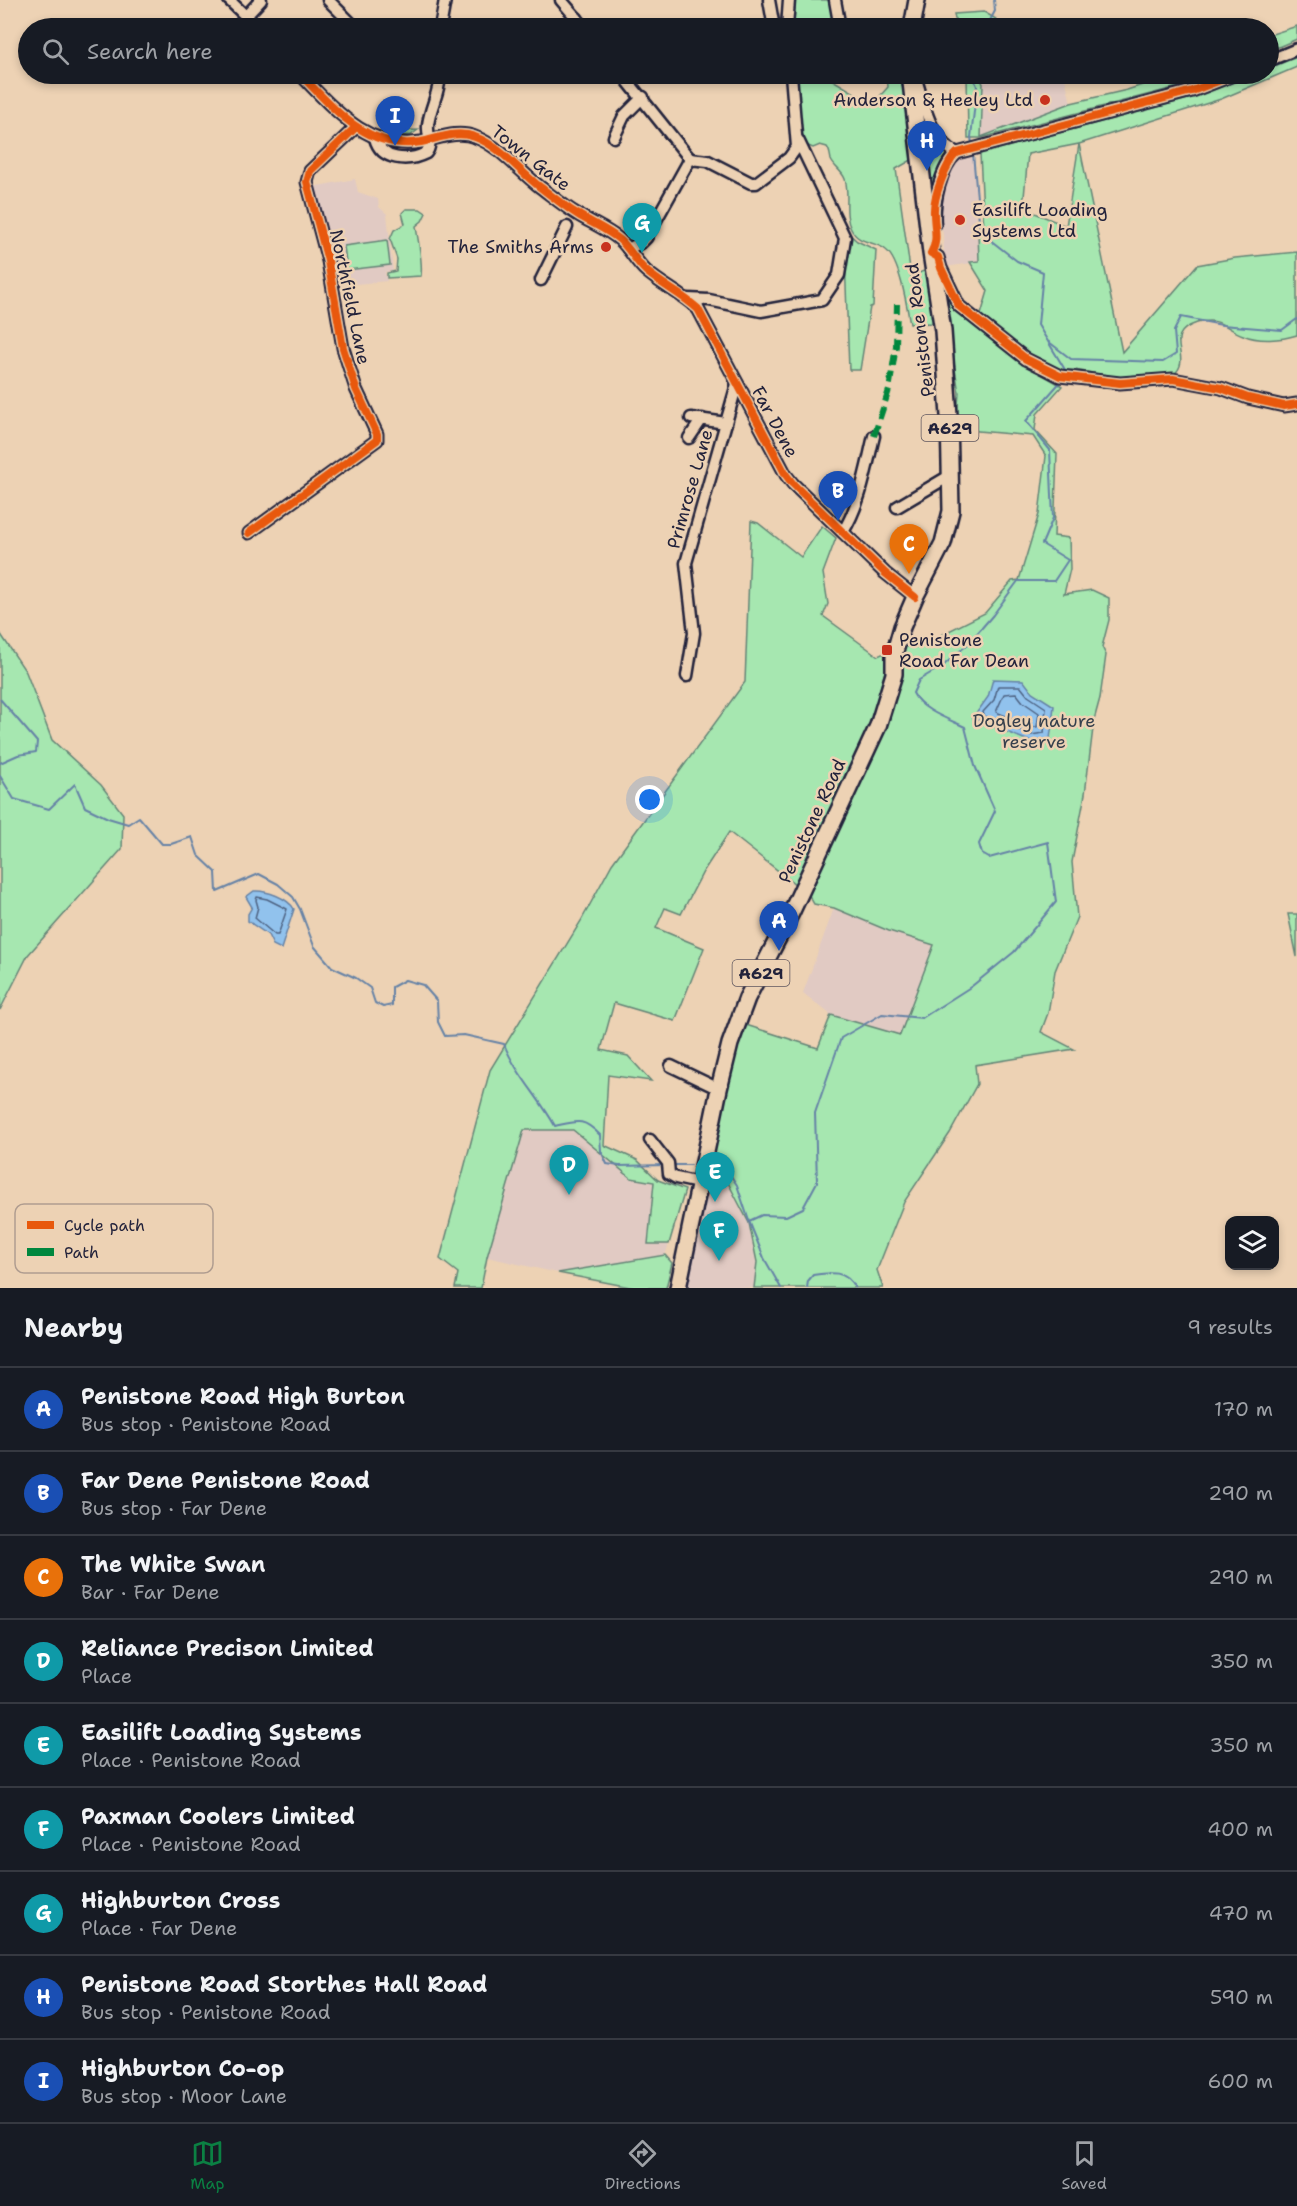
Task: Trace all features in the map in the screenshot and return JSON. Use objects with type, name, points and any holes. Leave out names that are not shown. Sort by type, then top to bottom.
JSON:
[{"type":"highway","points":[[914,18],[917,0]]},
{"type":"highway","name":"Penistone Road","points":[[678,1288],[730,1044],[747,998],[791,913],[878,726],[894,674],[894,655],[900,636],[915,597],[943,543],[951,512],[943,331],[931,253],[911,84]]},
{"type":"street","points":[[229,0],[246,16],[261,0]]},
{"type":"street","points":[[327,0],[346,18]]},
{"type":"street","points":[[442,18],[445,0]]},
{"type":"street","points":[[561,0],[577,18]]},
{"type":"street","points":[[769,0],[772,18]]},
{"type":"street","points":[[788,18],[789,0]]},
{"type":"street","points":[[835,0],[838,18]]},
{"type":"street","points":[[1279,57],[1297,49]]},
{"type":"street","points":[[310,84],[356,127]]},
{"type":"street","points":[[429,140],[428,125],[439,94],[440,84]]},
{"type":"street","points":[[631,84],[690,159],[708,161],[751,183],[756,183],[792,155],[798,140]]},
{"type":"street","points":[[688,300],[709,300],[761,311],[822,300],[839,275],[845,238],[798,140],[792,84]]},
{"type":"street","points":[[918,84],[929,121],[947,146],[960,152]]},
{"type":"street","points":[[1210,84],[1192,91],[960,152],[949,162],[935,202],[936,245],[931,253],[938,257],[959,306],[1026,359],[1060,376],[1120,383],[1173,379],[1221,388],[1248,398],[1284,406],[1297,404]]},
{"type":"street","points":[[614,137],[624,116],[643,97]]},
{"type":"street","name":"Town Gate","points":[[356,127],[375,138],[402,143],[457,134],[474,136],[496,148],[539,186],[571,220],[613,235],[628,249]]},
{"type":"street","name":"Northfield Lane","points":[[249,533],[287,503],[377,440],[377,434],[356,389],[343,348],[328,261],[307,182],[310,171],[356,127]]},
{"type":"street","points":[[628,249],[646,238],[690,159]]},
{"type":"street","points":[[541,280],[571,220]]},
{"type":"street","name":"Far Dene","points":[[628,249],[647,272],[698,309],[786,475],[801,494],[885,573],[915,597]]},
{"type":"street","name":"Primrose Lane","points":[[687,676],[694,633],[686,563],[737,384]]},
{"type":"street","points":[[689,438],[697,419],[726,423]]},
{"type":"street","points":[[843,532],[858,501],[874,436]]},
{"type":"street","points":[[897,507],[951,476]]},
{"type":"street","points":[[671,1066],[719,1089]]},
{"type":"street","points":[[650,1140],[669,1165],[669,1174],[699,1184]]},
{"type":"shaded area","points":[[983,84],[1066,84],[1071,103],[981,138]]},
{"type":"shaded area","points":[[973,150],[979,262],[945,267],[943,234],[937,208],[939,199],[952,164]]},
{"type":"shaded area","points":[[355,179],[358,192],[378,199],[379,207],[387,214],[393,271],[385,272],[387,281],[335,286],[312,187]]},
{"type":"shaded area","points":[[834,908],[889,931],[935,945],[900,1035],[831,1015],[803,993]]},
{"type":"shaded area","points":[[524,1130],[573,1130],[631,1178],[654,1182],[648,1243],[669,1244],[665,1255],[558,1273],[487,1257]]},
{"type":"shaded area","points":[[712,1152],[752,1227],[757,1262],[754,1288],[684,1287]]},
{"type":"green space","points":[[793,0],[830,0],[833,18],[792,18]]},
{"type":"green space","points":[[984,12],[994,18],[955,18],[954,14]]},
{"type":"green space","points":[[1297,26],[1297,39],[1279,47],[1279,32]]},
{"type":"green space","points":[[1297,57],[1297,67],[1279,75],[1279,64]]},
{"type":"green space","points":[[796,84],[839,84],[873,104],[888,87],[888,84],[907,84],[915,158],[896,169],[911,276],[929,269],[933,323],[910,324],[902,285],[891,256],[881,247],[862,240],[854,234],[847,217],[844,176],[832,162],[827,147],[820,145],[813,148],[806,145],[802,139]]},
{"type":"green space","points":[[967,84],[983,84],[981,137],[1071,103],[1145,84],[1188,84],[981,138],[968,138]]},
{"type":"green space","points":[[1229,84],[1257,84],[1221,99],[1079,144],[1122,352],[1197,265],[1235,258],[1297,252],[1297,335],[1277,339],[1256,339],[1216,322],[1197,323],[1186,328],[1181,334],[1179,340],[1181,361],[1174,374],[1155,379],[1141,379],[1056,369],[1026,354],[980,318],[988,291],[970,262],[979,261],[978,233],[984,231],[980,154],[1196,97]],"holes":[[[1079,144],[1066,226],[1023,208],[1028,154]]]},
{"type":"green space","points":[[917,98],[938,142],[949,154],[930,202]]},
{"type":"green space","points":[[418,130],[411,135],[388,137],[380,131]]},
{"type":"green space","points":[[406,209],[420,209],[426,213],[416,226],[421,257],[421,276],[387,278],[387,273],[396,271],[397,259],[390,239],[394,230],[405,224],[402,213]]},
{"type":"green space","points":[[844,229],[857,241],[876,250],[873,306],[870,307],[860,370],[849,370]]},
{"type":"green space","points":[[387,240],[390,265],[347,270],[344,246]]},
{"type":"green space","name":"Dogley nature reserve","points":[[940,278],[956,310],[1022,363],[1062,386],[1037,414],[1035,430],[1057,454],[1054,536],[1069,538],[1070,569],[1064,594],[1092,590],[1109,598],[1109,620],[1102,647],[1106,655],[1100,698],[1094,720],[1085,794],[1072,862],[1077,917],[1055,971],[1048,1013],[1041,1032],[1074,1049],[975,1065],[977,1084],[950,1133],[904,1202],[877,1270],[883,1288],[754,1288],[757,1262],[749,1223],[712,1152],[737,1046],[746,1025],[818,1048],[831,1015],[900,1035],[934,945],[889,931],[834,908],[814,904],[806,890],[884,728],[901,646],[917,647],[985,613],[1012,581],[1019,580],[1039,514],[1046,456],[1033,436],[956,429],[959,393]]},
{"type":"green space","points":[[751,521],[758,523],[801,557],[822,526],[836,538],[823,573],[828,604],[823,616],[878,656],[891,650],[871,721],[795,884],[729,832],[703,872],[681,914],[665,908],[656,928],[704,948],[675,1021],[614,1003],[601,1050],[628,1056],[651,1081],[608,1075],[604,1145],[637,1160],[658,1180],[685,1190],[669,1244],[648,1244],[654,1182],[631,1178],[573,1130],[524,1130],[487,1257],[481,1288],[455,1288],[458,1273],[440,1259],[490,1070],[581,921],[612,864],[745,682]]},
{"type":"green space","points":[[0,633],[26,672],[52,740],[101,785],[123,814],[122,849],[28,955],[0,1010]]},
{"type":"green space","points":[[1288,914],[1297,914],[1297,957]]},
{"type":"green space","points":[[665,1255],[672,1263],[666,1288],[635,1288],[558,1273]]},
{"type":"water","points":[[993,679],[1023,680],[1032,692],[1054,706],[1050,739],[1031,742],[973,718],[988,697]]},
{"type":"water","points":[[254,891],[276,896],[287,901],[294,909],[281,949],[273,945],[268,935],[248,921],[248,914],[252,907],[246,897]]},
{"type":"waterway","points":[[991,18],[995,11],[994,0]]},
{"type":"waterway","points":[[972,144],[976,84]]},
{"type":"waterway","points":[[973,153],[980,232],[1017,261],[1043,272],[1038,325],[1067,373]]},
{"type":"waterway","points":[[1049,342],[1071,359],[1163,362],[1176,354],[1174,331],[1181,317],[1222,325],[1282,330],[1297,319]]},
{"type":"waterway","points":[[781,1288],[764,1258],[749,1221],[762,1215],[786,1216],[803,1208],[817,1182],[815,1113],[841,1038],[882,1014],[922,1018],[972,986],[1014,952],[1056,902],[1048,842],[989,858],[982,854],[979,844],[995,811],[975,766],[965,727],[928,709],[913,693],[919,680],[944,665],[968,644],[1018,581],[1054,581],[1068,560],[1042,544],[1053,518],[1050,450],[1026,421],[1063,379]]},
{"type":"waterway","points":[[0,699],[37,742],[36,752],[18,755],[0,763]]},
{"type":"waterway","points":[[0,776],[14,799],[49,809],[75,784],[85,807],[128,824],[139,817],[162,844],[171,844],[192,837],[198,855],[216,872],[217,892],[259,874],[278,884],[293,897],[300,909],[314,946],[332,967],[356,978],[370,988],[375,1003],[383,1007],[392,1005],[392,987],[405,980],[423,985],[437,1001],[438,1022],[445,1036],[464,1035],[504,1044],[555,1126],[574,1122],[589,1125],[600,1135],[601,1151],[607,1164],[666,1165]]},
{"type":"waterway","points":[[672,1165],[691,1165]]},
{"type":"waterway","points":[[708,1169],[731,1176],[737,1185],[749,1221]]},
{"type":"waterway","points":[[807,1288],[808,1281],[813,1275],[832,1273],[843,1275],[855,1288]]},
{"type":"marked path","points":[[874,436],[889,390],[896,346],[897,304]]},
{"type":"cycle path","points":[[310,84],[353,124],[368,134],[385,140],[402,143],[421,142],[462,134],[484,141],[563,204],[620,240],[646,271],[698,309],[786,475],[793,484],[885,573],[915,597]]},
{"type":"cycle path","points":[[1210,84],[1192,91],[957,153],[941,181],[934,206],[935,239],[931,253],[938,257],[959,306],[1026,359],[1060,376],[1120,383],[1173,379],[1221,388],[1248,398],[1284,406],[1297,404]]},
{"type":"cycle path","points":[[249,533],[377,440],[377,434],[356,389],[343,348],[328,261],[307,182],[310,171],[356,127]]},
{"type":"place","name":"Anderson & Heeley Ltd","points":[[1045,100]]},
{"type":"place","name":"Highburton Co-op","points":[[395,146]]},
{"type":"place","name":"Penistone Road Storthes Hall Road","points":[[927,171]]},
{"type":"place","name":"Easilift Loading Systems Ltd","points":[[960,220]]},
{"type":"place","name":"The Smiths Arms","points":[[606,247]]},
{"type":"place","name":"Highburton Cross","points":[[642,253]]},
{"type":"place","name":"Far Dene Penistone Road","points":[[838,521]]},
{"type":"place","name":"The White Swan","points":[[909,574]]},
{"type":"place","name":"Penistone Road Far Dean","points":[[887,650]]},
{"type":"place","name":"Penistone Road High Burton","points":[[779,951]]},
{"type":"place","name":"Reliance Precison Limited","points":[[569,1195]]},
{"type":"place","name":"Easilift Loading Systems","points":[[715,1202]]},
{"type":"place","name":"Paxman Coolers Limited","points":[[719,1261]]}]
